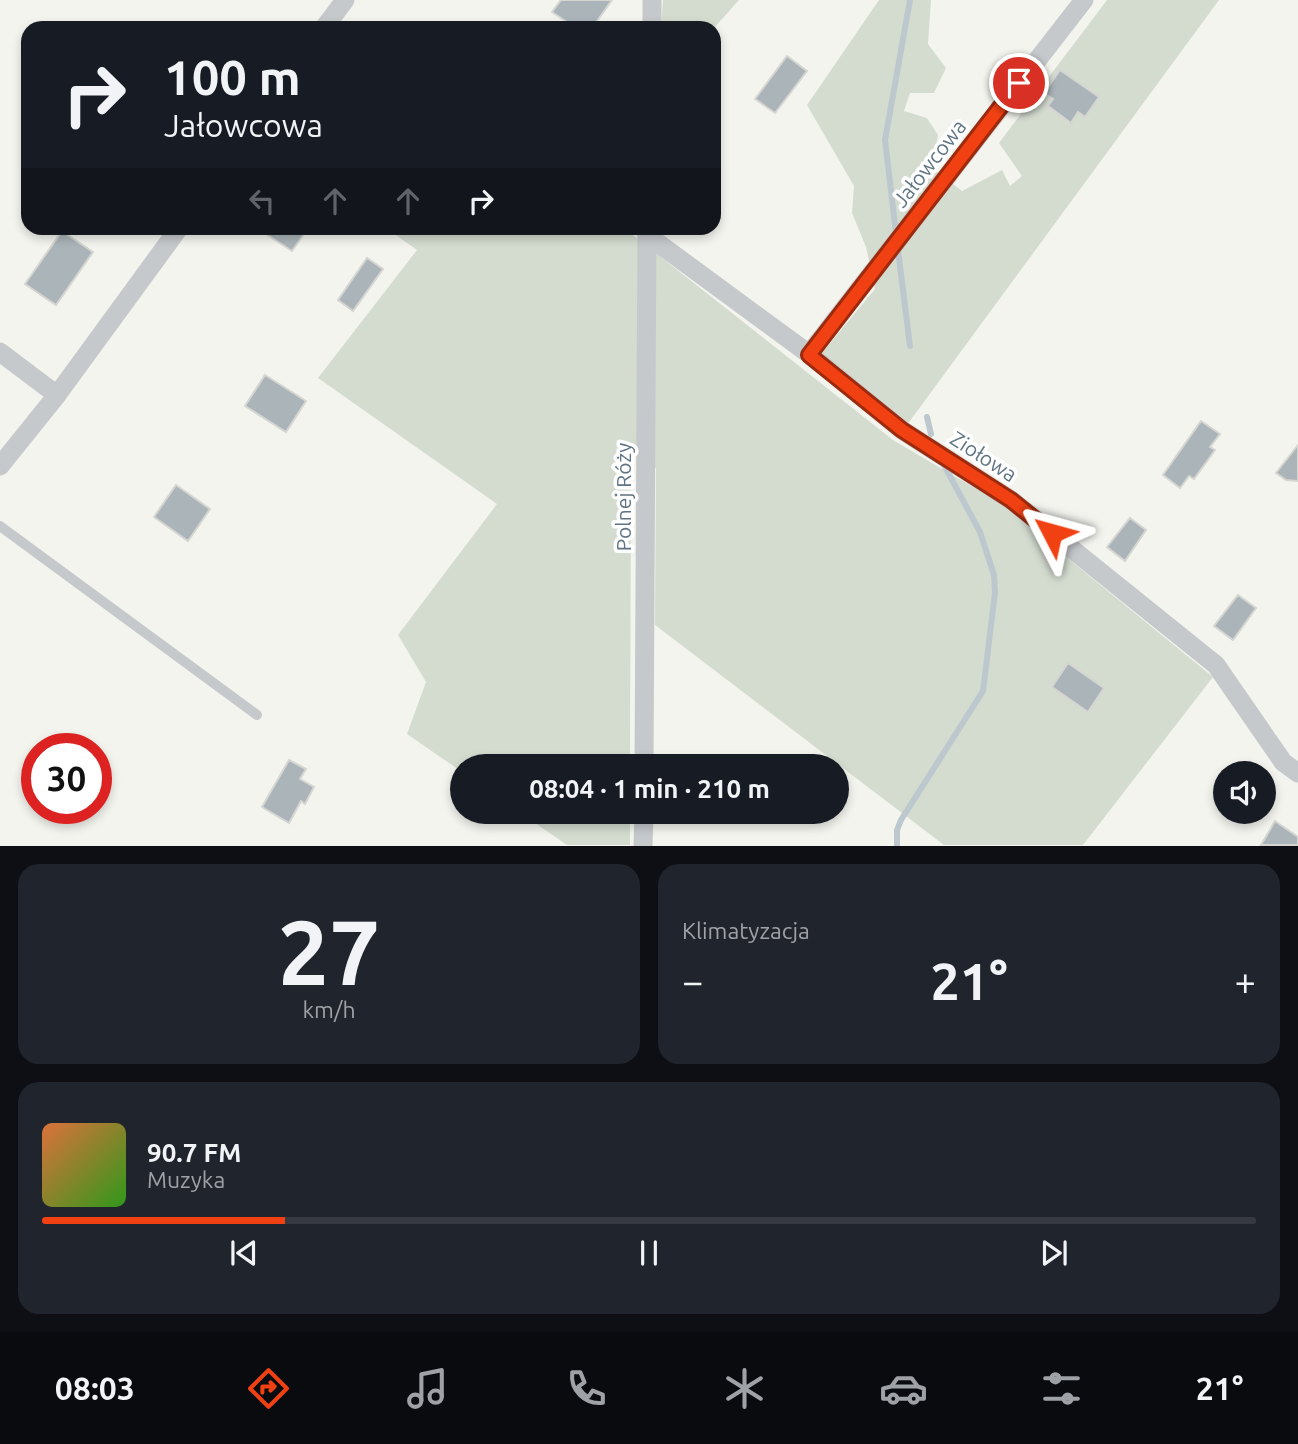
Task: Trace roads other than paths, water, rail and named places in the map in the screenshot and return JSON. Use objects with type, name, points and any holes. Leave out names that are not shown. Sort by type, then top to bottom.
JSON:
[{"type":"street","points":[[329,21],[345,0]]},
{"type":"street","points":[[652,0],[652,21]]},
{"type":"street","name":"Jałowcowa","points":[[809,355],[1084,0]]},
{"type":"street","points":[[0,466],[57,395],[174,235]]},
{"type":"street","name":"Polnej Róży","points":[[644,754],[647,235]]},
{"type":"street","name":"Ziołowa","points":[[652,235],[902,430],[1011,500],[1216,665],[1283,762],[1298,773]]},
{"type":"street","points":[[0,352],[57,395]]},
{"type":"street","points":[[643,845],[644,824]]},
{"type":"lane","points":[[0,526],[257,715]]},
{"type":"waterway","points":[[896,233],[885,140],[910,0]]},
{"type":"waterway","points":[[898,250],[910,346]]},
{"type":"waterway","points":[[927,417],[931,434]]},
{"type":"waterway","points":[[897,846],[897,830],[901,820],[983,691],[995,593],[994,575],[980,532],[944,465]]}]
